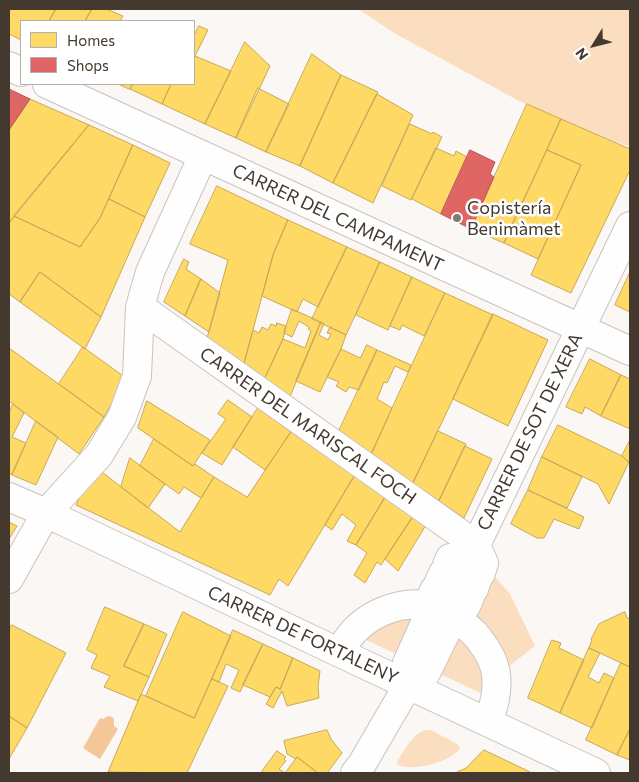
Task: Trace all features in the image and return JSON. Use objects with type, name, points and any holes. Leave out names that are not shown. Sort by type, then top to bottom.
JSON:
[{"type":"street","name":"CARRER DEL CAMPAMENT","points":[[49,85],[630,351]]},
{"type":"street","points":[[9,579],[46,513],[99,455],[122,417],[137,376],[140,307],[150,272],[203,156]]},
{"type":"street","name":"CARRER DE SOT DE XERA","points":[[459,616],[431,597],[434,590],[466,606],[470,597],[439,582],[443,573],[474,589],[478,580],[447,565],[450,558],[481,573],[484,563],[476,546],[630,226]]},
{"type":"street","name":"CARRER DEL MARISCAL FOCH","points":[[140,307],[476,546]]},
{"type":"street","name":"CARRER DE FORTALENY","points":[[9,497],[596,773]]},
{"type":"street","points":[[340,653],[347,640],[369,618],[397,606],[412,604],[431,606],[459,616],[481,641],[490,656],[495,672],[496,690],[494,706],[488,722]]},
{"type":"street","points":[[408,685],[406,663],[431,606]]},
{"type":"street","points":[[358,769],[408,685],[426,673],[450,624],[459,616]]},
{"type":"shaded area","points":[[358,9],[630,9],[630,147],[597,135],[519,101],[396,34]]},
{"type":"shaded area","points":[[486,570],[510,594],[535,646],[504,670],[466,614]]},
{"type":"shaded area","points":[[418,616],[398,655],[360,637],[377,623]]},
{"type":"shaded area","points":[[458,634],[480,661],[487,696],[440,674]]},
{"type":"shaded area","points":[[108,716],[114,719],[114,726],[118,729],[100,759],[83,748],[100,718],[103,719]]},
{"type":"shaded area","points":[[425,730],[431,730],[457,744],[460,747],[459,750],[445,760],[426,766],[407,767],[397,764],[409,743],[416,735]]},
{"type":"building: Homes","points":[[9,9],[56,9],[50,20],[20,20],[20,40],[9,34]]},
{"type":"building: Homes","points":[[56,9],[92,9],[86,20],[50,20]]},
{"type":"building: Homes","points":[[92,9],[106,9],[123,16],[121,20],[86,20]]},
{"type":"building: Homes","points":[[199,26],[208,30],[195,56],[195,34]]},
{"type":"building: Homes","points":[[245,42],[270,66],[236,138],[205,124]]},
{"type":"building: Homes","points":[[312,54],[341,75],[300,166],[266,152]]},
{"type":"building: Homes","points":[[195,56],[231,71],[205,124],[162,104],[171,85],[195,85]]},
{"type":"building: Homes","points":[[341,75],[378,92],[333,183],[300,166]]},
{"type":"building: Homes","points":[[120,85],[132,85],[130,89]]},
{"type":"building: Homes","points":[[132,85],[171,85],[162,104],[130,89]]},
{"type":"building: Homes","points":[[258,88],[289,104],[266,152],[236,138]]},
{"type":"building: Homes","points":[[377,94],[413,115],[373,203],[333,183]]},
{"type":"building: Homes","points":[[30,99],[89,125],[9,223],[9,130]]},
{"type":"building: Homes","points":[[527,104],[561,119],[504,243],[471,229]]},
{"type":"building: Homes","points":[[561,119],[630,149],[630,170],[571,293],[531,275],[581,165],[547,150]]},
{"type":"building: Homes","points":[[410,124],[442,137],[411,200],[382,186]]},
{"type":"building: Homes","points":[[89,125],[133,145],[100,218],[80,247],[14,216]]},
{"type":"building: Homes","points":[[133,145],[170,163],[145,217],[109,199]]},
{"type":"building: Homes","points":[[436,148],[454,156],[456,151],[467,157],[441,214],[412,199]]},
{"type":"building: Homes","points":[[547,150],[581,165],[538,259],[504,243]]},
{"type":"building: Homes","points":[[217,186],[288,220],[273,255],[243,367],[206,342],[228,260],[190,244]]},
{"type":"building: Homes","points":[[109,199],[145,217],[101,317],[40,272],[20,302],[9,294],[9,223],[14,216],[80,247],[100,218]]},
{"type":"building: Homes","points":[[288,220],[347,247],[318,307],[303,299],[297,312],[262,296],[273,255]]},
{"type":"building: Homes","points":[[347,247],[380,262],[346,335],[312,319]]},
{"type":"building: Homes","points":[[184,259],[189,262],[186,269],[201,279],[185,316],[164,302]]},
{"type":"building: Homes","points":[[380,262],[412,277],[388,330],[356,315]]},
{"type":"building: Homes","points":[[40,272],[101,317],[85,349],[20,302]]},
{"type":"building: Homes","points":[[630,272],[630,312],[615,305]]},
{"type":"building: Homes","points":[[412,277],[445,293],[424,336],[402,325],[400,330],[390,326]]},
{"type":"building: Homes","points":[[201,279],[220,293],[209,332],[185,316]]},
{"type":"building: Homes","points":[[445,293],[493,315],[413,483],[371,455]]},
{"type":"building: Homes","points":[[292,309],[321,322],[289,399],[263,382],[283,339],[305,348],[311,331],[308,329],[309,327],[299,321],[292,337],[284,333]]},
{"type":"building: Homes","points":[[493,314],[548,340],[508,426],[453,399]]},
{"type":"building: Homes","points":[[321,322],[324,324],[319,335],[328,340],[331,334],[327,333],[330,327],[346,335],[320,392],[296,381]]},
{"type":"building: Homes","points":[[277,323],[286,326],[283,339],[263,382],[243,367],[253,330],[259,333],[262,327],[268,330],[271,324],[276,326]]},
{"type":"building: Homes","points":[[367,345],[377,350],[359,390],[349,387],[346,392],[336,386],[339,382],[327,377],[341,349],[360,358]]},
{"type":"building: Homes","points":[[83,347],[126,378],[104,417],[59,384]]},
{"type":"building: Homes","points":[[9,348],[104,417],[79,454],[9,401]]},
{"type":"building: Homes","points":[[377,350],[411,365],[408,372],[395,366],[387,383],[384,382],[377,399],[392,408],[371,455],[338,433]]},
{"type":"building: Homes","points":[[590,359],[621,375],[601,416],[585,407],[582,414],[566,407]]},
{"type":"building: Homes","points":[[621,375],[630,379],[630,429],[601,416]]},
{"type":"building: Homes","points":[[228,400],[252,417],[222,465],[202,453],[226,419],[218,414]]},
{"type":"building: Homes","points":[[147,401],[210,440],[193,466],[138,428]]},
{"type":"building: Homes","points":[[13,404],[24,413],[12,437],[26,443],[12,475],[9,473],[9,413]]},
{"type":"building: Homes","points":[[258,408],[291,432],[265,470],[233,447]]},
{"type":"building: Homes","points":[[36,421],[58,437],[36,485],[12,475]]},
{"type":"building: Homes","points":[[558,425],[622,456],[629,462],[609,504],[598,484],[542,457]]},
{"type":"building: Homes","points":[[438,431],[466,444],[439,501],[413,483]]},
{"type":"building: Homes","points":[[291,432],[355,475],[288,586],[279,579],[270,595],[76,505],[94,466],[180,532],[214,477],[247,497]]},
{"type":"building: Homes","points":[[154,439],[193,466],[195,464],[214,477],[201,498],[184,487],[179,494],[140,466]]},
{"type":"building: Homes","points":[[630,440],[630,464],[622,456]]},
{"type":"building: Homes","points":[[465,446],[492,459],[464,518],[439,501]]},
{"type":"building: Homes","points":[[542,457],[582,477],[567,508],[528,490]]},
{"type":"building: Homes","points":[[130,458],[165,484],[148,508],[121,487]]},
{"type":"building: Homes","points":[[355,475],[386,496],[356,545],[347,541],[356,525],[342,514],[332,530],[325,525]]},
{"type":"building: Homes","points":[[528,490],[584,517],[579,529],[554,519],[544,538],[537,538],[511,524]]},
{"type":"building: Homes","points":[[386,496],[414,515],[381,565],[377,562],[365,583],[354,575],[367,553],[356,545]]},
{"type":"building: Homes","points":[[414,515],[426,525],[398,571],[385,559]]},
{"type":"building: Homes","points":[[9,522],[17,526],[9,539]]},
{"type":"building: Homes","points":[[105,607],[144,624],[124,666],[149,677],[138,701],[104,687],[110,676],[91,668],[97,655],[87,650]]},
{"type":"building: Homes","points":[[183,612],[231,636],[194,718],[146,696]]},
{"type":"building: Homes","points":[[625,612],[627,618],[630,618],[630,667],[589,648],[591,639],[599,624]]},
{"type":"building: Homes","points":[[144,624],[167,634],[149,677],[124,666]]},
{"type":"building: Homes","points":[[12,625],[66,653],[27,728],[9,716],[9,630]]},
{"type":"building: Homes","points":[[233,630],[263,644],[240,692],[231,688],[239,670],[226,664],[219,682],[212,679]]},
{"type":"building: Homes","points":[[552,640],[561,643],[559,648],[584,660],[560,713],[528,698]]},
{"type":"building: Homes","points":[[263,644],[293,658],[280,689],[276,687],[270,697],[243,685]]},
{"type":"building: Homes","points":[[589,648],[600,653],[588,677],[599,683],[604,673],[614,678],[592,728],[560,713]]},
{"type":"building: Homes","points":[[293,658],[320,671],[319,698],[287,706],[282,691],[273,708],[266,704],[276,687],[280,689]]},
{"type":"building: Homes","points":[[621,663],[630,667],[630,729],[617,755],[586,740]]},
{"type":"building: Homes","points":[[212,679],[228,686],[187,773],[108,772],[141,694],[194,718]]},
{"type":"building: Homes","points":[[9,716],[27,728],[9,759]]},
{"type":"building: Homes","points":[[630,729],[630,760],[617,755]]},
{"type":"building: Homes","points":[[327,730],[331,739],[342,753],[327,773],[318,773],[297,757],[296,759],[287,754],[284,741]]},
{"type":"building: Homes","points":[[484,750],[530,773],[455,773],[466,768]]},
{"type":"building: Homes","points":[[277,751],[286,757],[284,759],[286,761],[279,769],[285,773],[261,773]]},
{"type":"building: Homes","points":[[297,757],[318,773],[285,773]]},
{"type":"building: Shops","points":[[9,89],[30,99],[9,130]]},
{"type":"building: Shops","points":[[470,150],[495,162],[490,174],[494,177],[471,229],[441,214]]},
{"type":"place","name":"Copistería Benimàmet","points":[[457,218]]}]
